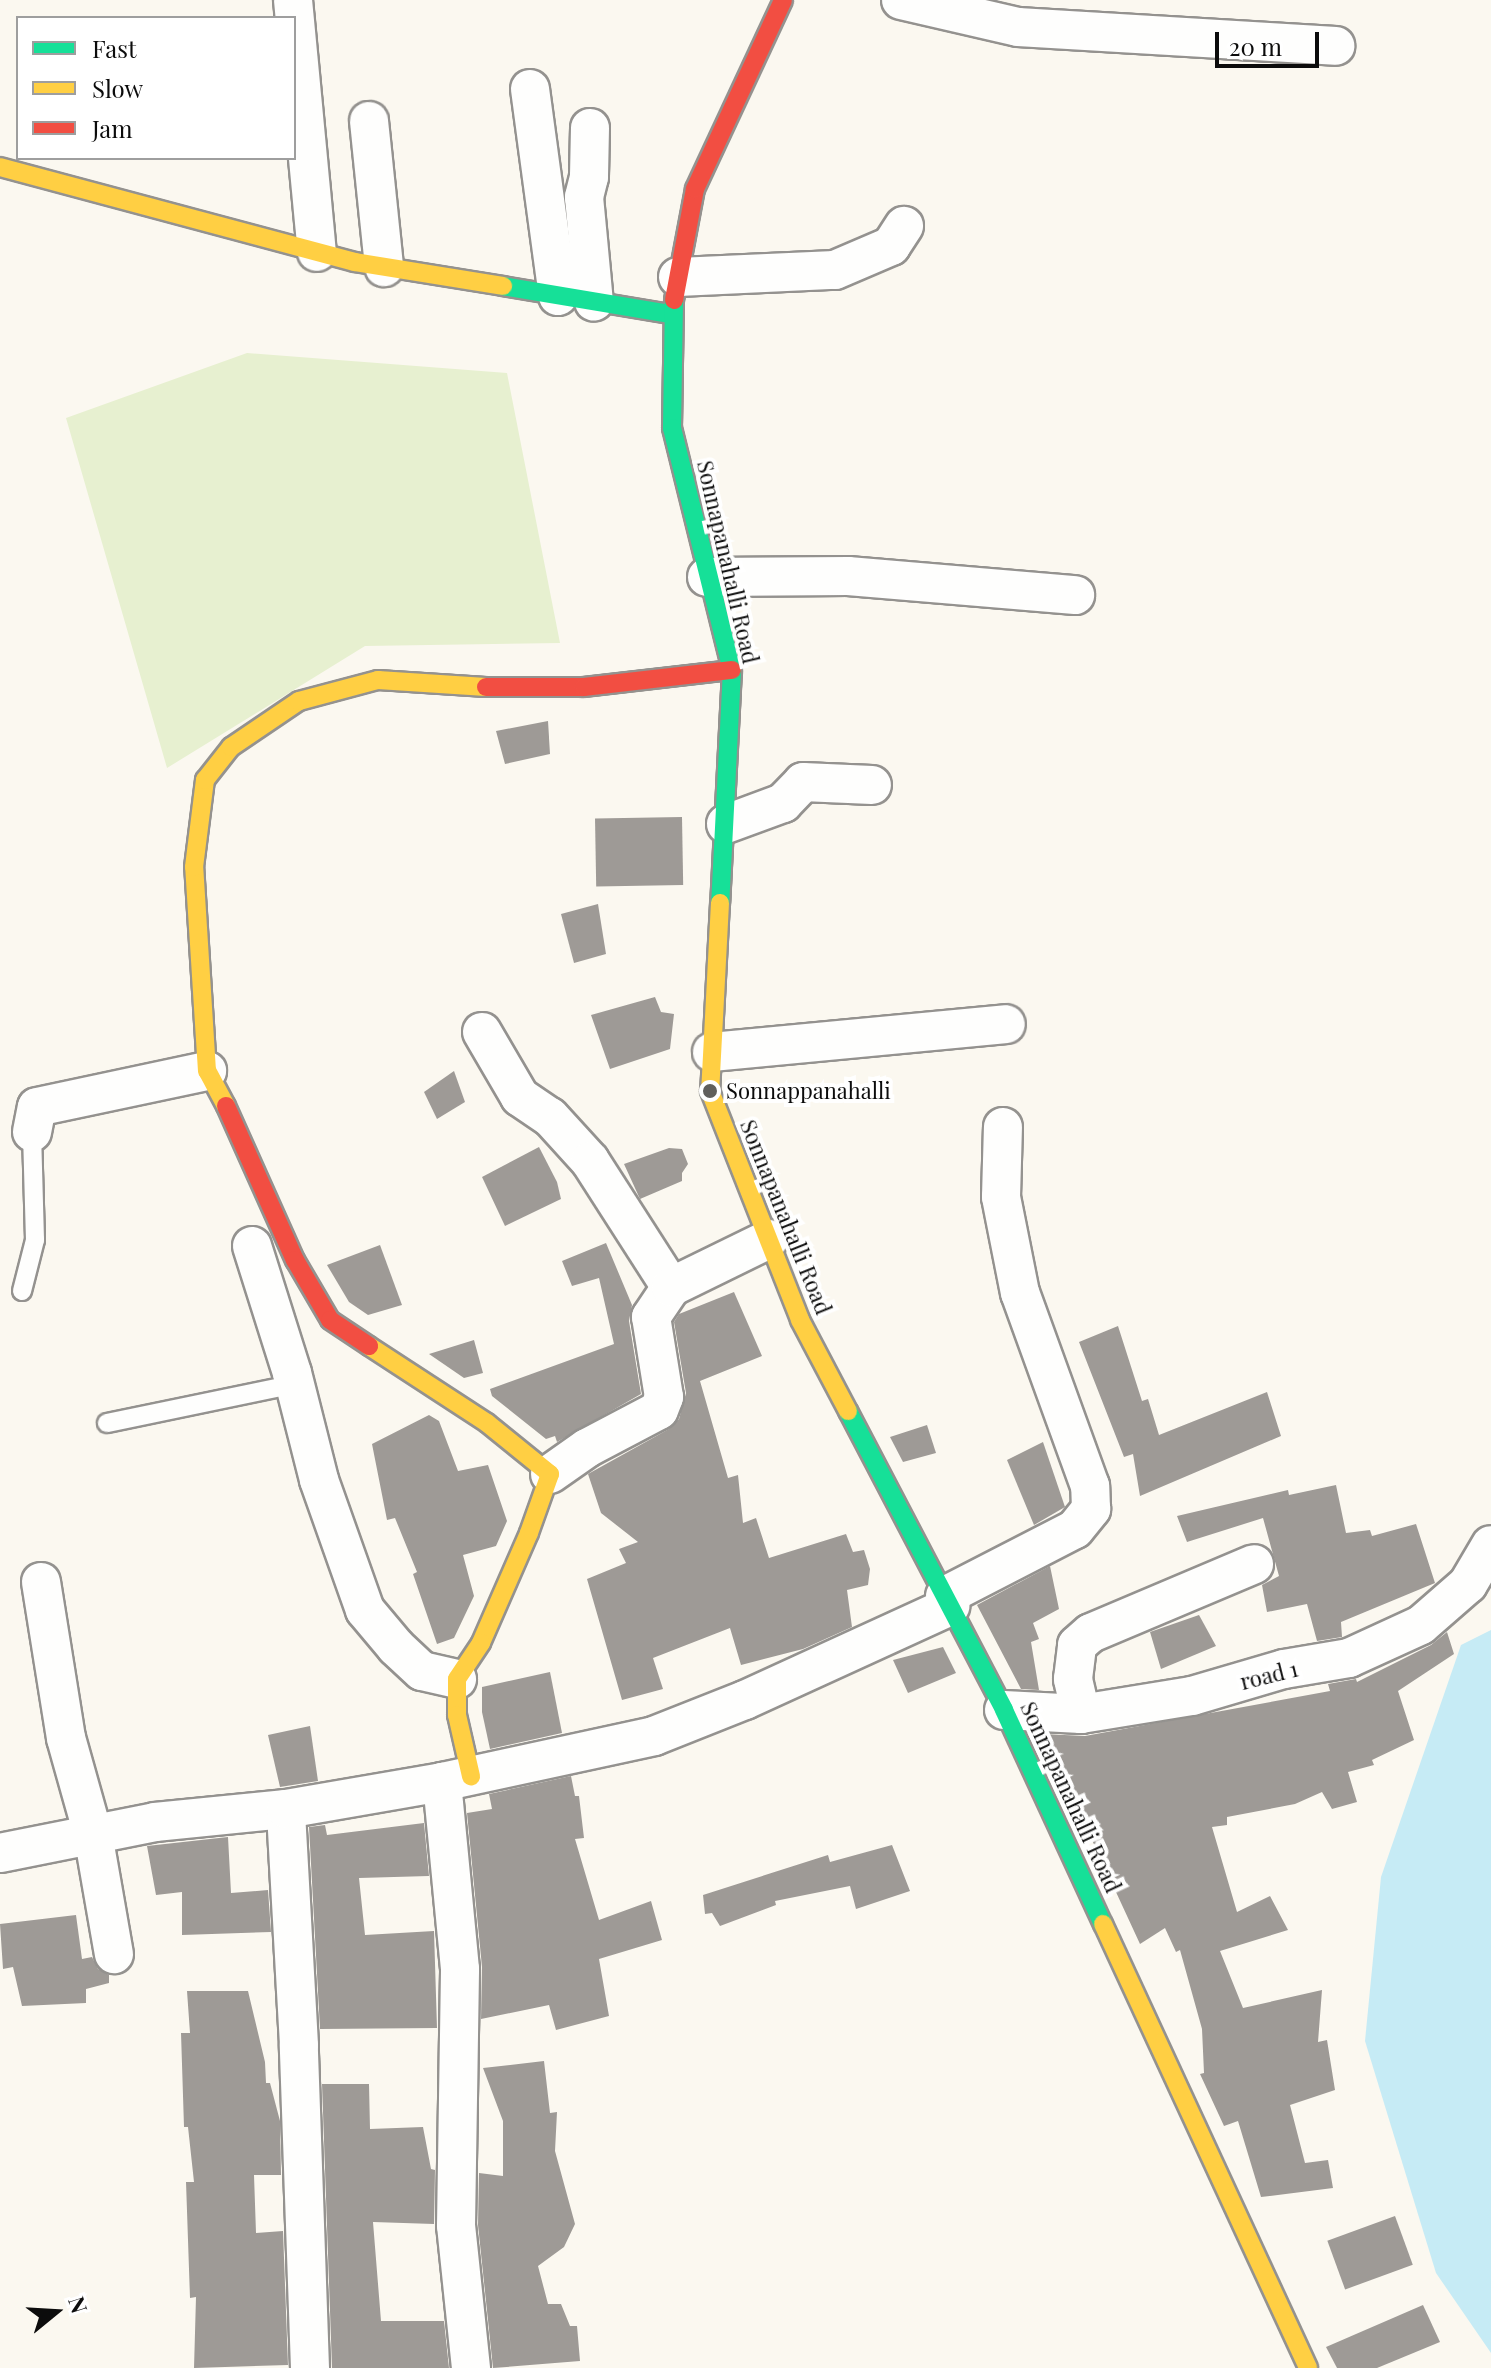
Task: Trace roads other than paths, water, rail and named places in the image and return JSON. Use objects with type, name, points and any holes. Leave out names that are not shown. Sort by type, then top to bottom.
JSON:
[{"type":"street","name":"Sonnapanahalli Road","points":[[783,0],[695,189],[671,314],[672,428],[732,670],[710,1091],[800,1320],[1004,1710],[1308,2368]]},
{"type":"street","points":[[901,0],[1018,27],[1335,46]]},
{"type":"street","points":[[296,32],[317,252]]},
{"type":"street","points":[[530,89],[576,299]]},
{"type":"street","points":[[369,121],[384,267]]},
{"type":"street","points":[[576,299],[584,197],[589,177],[590,128]]},
{"type":"street","points":[[0,167],[384,267],[671,314]]},
{"type":"street","points":[[678,277],[835,270],[891,246],[904,226]]},
{"type":"street","points":[[707,577],[848,576],[1075,595]]},
{"type":"street","points":[[550,1474],[487,1423],[330,1320],[295,1260],[233,1118],[207,1071],[194,867],[205,780],[231,747],[299,701],[378,680],[482,687],[584,687],[732,670]]},
{"type":"street","points":[[726,824],[783,803],[803,782],[872,785]]},
{"type":"street","points":[[712,1052],[1006,1024]]},
{"type":"street","points":[[482,1032],[520,1097],[550,1117],[590,1161],[671,1287]]},
{"type":"street","points":[[32,1132],[37,1107],[207,1071]]},
{"type":"street","points":[[0,1853],[155,1822],[286,1809],[456,1779],[654,1736],[745,1700],[947,1601],[1075,1529],[1091,1509],[1090,1486],[1020,1293],[1001,1197],[1003,1127]]},
{"type":"street","points":[[471,2368],[456,2226],[460,1969],[457,1679],[481,1643],[529,1533],[550,1474],[587,1448],[659,1410],[664,1397],[651,1317],[671,1287],[769,1239]]},
{"type":"street","points":[[252,1246],[295,1384],[319,1480],[365,1610],[422,1671],[457,1679]]},
{"type":"street","name":"road 1","points":[[1004,1710],[1081,1714],[1192,1696],[1284,1669],[1349,1658],[1421,1625],[1468,1584],[1491,1545]]},
{"type":"street","points":[[1081,1714],[1073,1679],[1077,1645],[1091,1633],[1254,1564]]},
{"type":"street","points":[[41,1582],[66,1738],[93,1834],[114,1954]]},
{"type":"street","points":[[286,1809],[310,2368]]},
{"type":"lane","points":[[22,1291],[35,1240],[32,1132]]},
{"type":"lane","points":[[107,1423],[295,1384]]},
{"type":"water","points":[[1491,1630],[1491,2353],[1436,2273],[1365,2041],[1381,1877],[1461,1645]]},
{"type":"place","name":"Sonnappanahalli","points":[[710,1091]]}]
